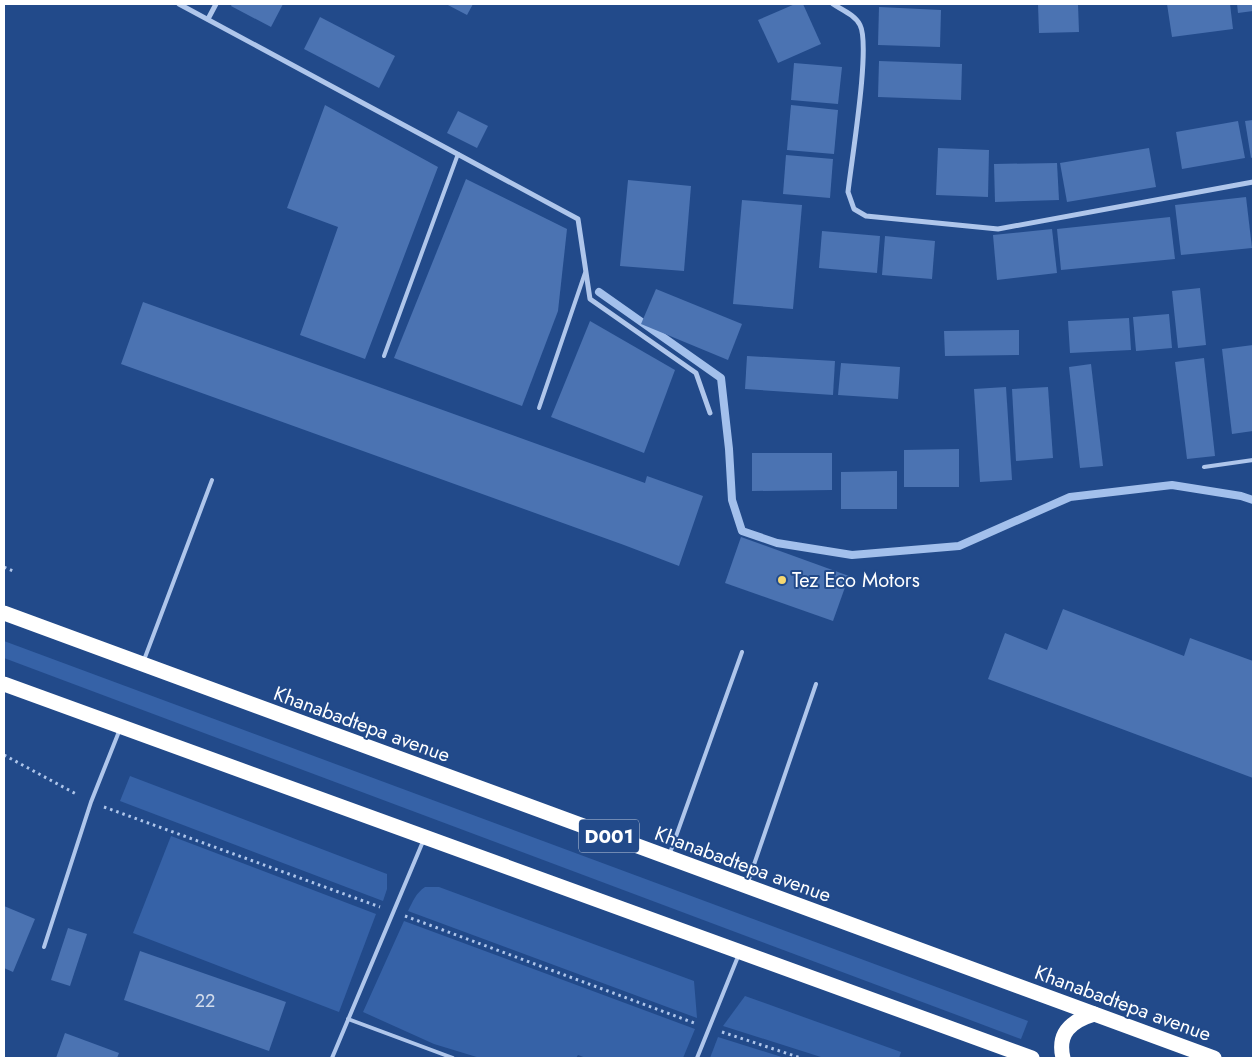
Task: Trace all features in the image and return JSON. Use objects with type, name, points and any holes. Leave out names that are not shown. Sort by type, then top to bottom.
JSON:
[{"type":"highway","name":"Khanabadtepa avenue","points":[[4,614],[1214,1058]]},
{"type":"highway","points":[[5,686],[1032,1058]]},
{"type":"highway","points":[[1063,1058],[1061,1046],[1068,1028],[1075,1021],[1094,1014]]},
{"type":"street","points":[[179,4],[578,219],[590,299],[696,373],[710,413]]},
{"type":"street","points":[[208,19],[216,4]]},
{"type":"street","points":[[834,4],[854,17],[860,25],[863,35],[862,83],[848,192],[854,209],[866,216],[998,229],[1253,182]]},
{"type":"lane","points":[[384,356],[458,154]]},
{"type":"lane","points":[[539,408],[586,272]]},
{"type":"lane","points":[[1204,467],[1253,460]]},
{"type":"lane","points":[[143,665],[212,480]]},
{"type":"lane","points":[[668,858],[742,652]]},
{"type":"lane","points":[[746,886],[816,684]]},
{"type":"lane","points":[[44,948],[91,802],[121,727]]},
{"type":"lane","points":[[332,1058],[425,837]]},
{"type":"lane","points":[[697,1058],[740,952]]},
{"type":"lane","points":[[348,1019],[453,1058]]},
{"type":"path","points":[[4,567],[13,571]]},
{"type":"shaded area","points":[[4,641],[1028,1021],[1021,1039],[4,658]]},
{"type":"shaded area","points":[[130,776],[387,874],[387,889],[383,901],[120,801]]},
{"type":"shaded area","points":[[171,836],[376,914],[339,1012],[133,933]]},
{"type":"shaded area","points":[[425,887],[439,887],[694,981],[697,1018],[408,911],[417,895]]},
{"type":"shaded area","points":[[404,921],[695,1029],[683,1058],[586,1058],[578,1055],[576,1058],[480,1058],[434,1044],[363,1012]]},
{"type":"shaded area","points":[[745,996],[901,1052],[899,1058],[824,1058],[723,1026]]},
{"type":"shaded area","points":[[718,1037],[785,1058],[710,1058]]},
{"type":"building","points":[[232,4],[283,4],[271,27],[231,6]]},
{"type":"building","points":[[446,4],[473,4],[467,15]]},
{"type":"building","points":[[795,4],[803,4],[821,44],[778,63],[758,20]]},
{"type":"building","points":[[1038,4],[1078,4],[1079,32],[1039,33]]},
{"type":"building","points":[[1167,4],[1230,4],[1233,29],[1172,37]]},
{"type":"building","points":[[1237,4],[1253,4],[1253,11],[1238,13]]},
{"type":"building","points":[[879,7],[941,10],[940,47],[878,45]]},
{"type":"building","points":[[320,17],[395,56],[379,88],[304,49]]},
{"type":"building","points":[[879,61],[962,64],[961,100],[878,97]]},
{"type":"building","points":[[794,63],[842,67],[838,104],[791,100]]},
{"type":"building","points":[[325,105],[438,167],[365,359],[300,335],[338,227],[287,208]]},
{"type":"building","points":[[791,105],[838,110],[834,154],[787,150]]},
{"type":"building","points":[[458,111],[488,126],[477,148],[447,133]]},
{"type":"building","points":[[1253,120],[1253,157],[1251,158],[1245,121]]},
{"type":"building","points":[[1238,121],[1245,158],[1182,169],[1176,132]]},
{"type":"building","points":[[938,148],[989,150],[988,197],[936,195]]},
{"type":"building","points":[[1149,148],[1156,187],[1067,202],[1060,163]]},
{"type":"building","points":[[786,155],[833,159],[830,198],[783,194]]},
{"type":"building","points":[[1057,163],[1059,200],[995,202],[994,164]]},
{"type":"building","points":[[466,179],[567,229],[558,311],[522,406],[394,358]]},
{"type":"building","points":[[628,180],[691,186],[684,271],[620,266]]},
{"type":"building","points":[[1246,197],[1252,248],[1181,255],[1175,205]]},
{"type":"building","points":[[742,200],[802,205],[793,309],[733,304]]},
{"type":"building","points":[[1170,217],[1175,259],[1061,270],[1057,229]]},
{"type":"building","points":[[1052,229],[1057,273],[997,280],[993,235]]},
{"type":"building","points":[[822,231],[880,236],[877,273],[819,268]]},
{"type":"building","points":[[885,236],[935,241],[932,279],[882,275]]},
{"type":"building","points":[[1200,288],[1206,345],[1178,348],[1172,291]]},
{"type":"building","points":[[656,289],[742,324],[728,360],[641,324]]},
{"type":"building","points":[[143,302],[645,483],[647,476],[703,496],[679,566],[121,364]]},
{"type":"building","points":[[1169,314],[1172,348],[1136,351],[1133,317]]},
{"type":"building","points":[[1129,318],[1131,350],[1070,353],[1068,321]]},
{"type":"building","points":[[590,321],[675,370],[644,453],[551,417]]},
{"type":"building","points":[[1019,330],[1019,355],[945,356],[944,331]]},
{"type":"building","points":[[1253,345],[1253,431],[1232,434],[1222,349]]},
{"type":"building","points":[[747,356],[835,361],[833,395],[745,389]]},
{"type":"building","points":[[1204,358],[1215,456],[1187,459],[1175,362]]},
{"type":"building","points":[[841,363],[900,367],[898,399],[838,395]]},
{"type":"building","points":[[1091,364],[1103,466],[1080,468],[1069,367]]},
{"type":"building","points":[[1006,387],[1012,480],[980,482],[974,389]]},
{"type":"building","points":[[1048,387],[1053,458],[1016,461],[1012,389]]},
{"type":"building","points":[[959,449],[959,487],[904,487],[904,450]]},
{"type":"building","points":[[752,453],[832,453],[832,490],[752,491]]},
{"type":"building","points":[[897,471],[897,509],[841,509],[841,472]]},
{"type":"building","points":[[741,537],[849,576],[833,621],[725,583]]},
{"type":"building","points":[[1063,609],[1184,656],[1190,638],[1253,661],[1253,778],[988,679],[1005,633],[1047,650]]},
{"type":"building","points":[[4,906],[35,919],[13,972],[4,968]]},
{"type":"building","points":[[68,928],[87,934],[70,986],[51,980]]},
{"type":"building","points":[[140,951],[286,1002],[269,1051],[124,1000]]},
{"type":"building","points":[[65,1033],[119,1053],[117,1058],[56,1058]]},
{"type":"waterway","points":[[599,292],[721,378],[729,449],[732,500],[742,531],[777,543],[852,555],[959,546],[1070,497],[1172,485],[1241,496],[1253,500]]},
{"type":"place","name":"Tez Eco Motors","points":[[782,580]]}]
